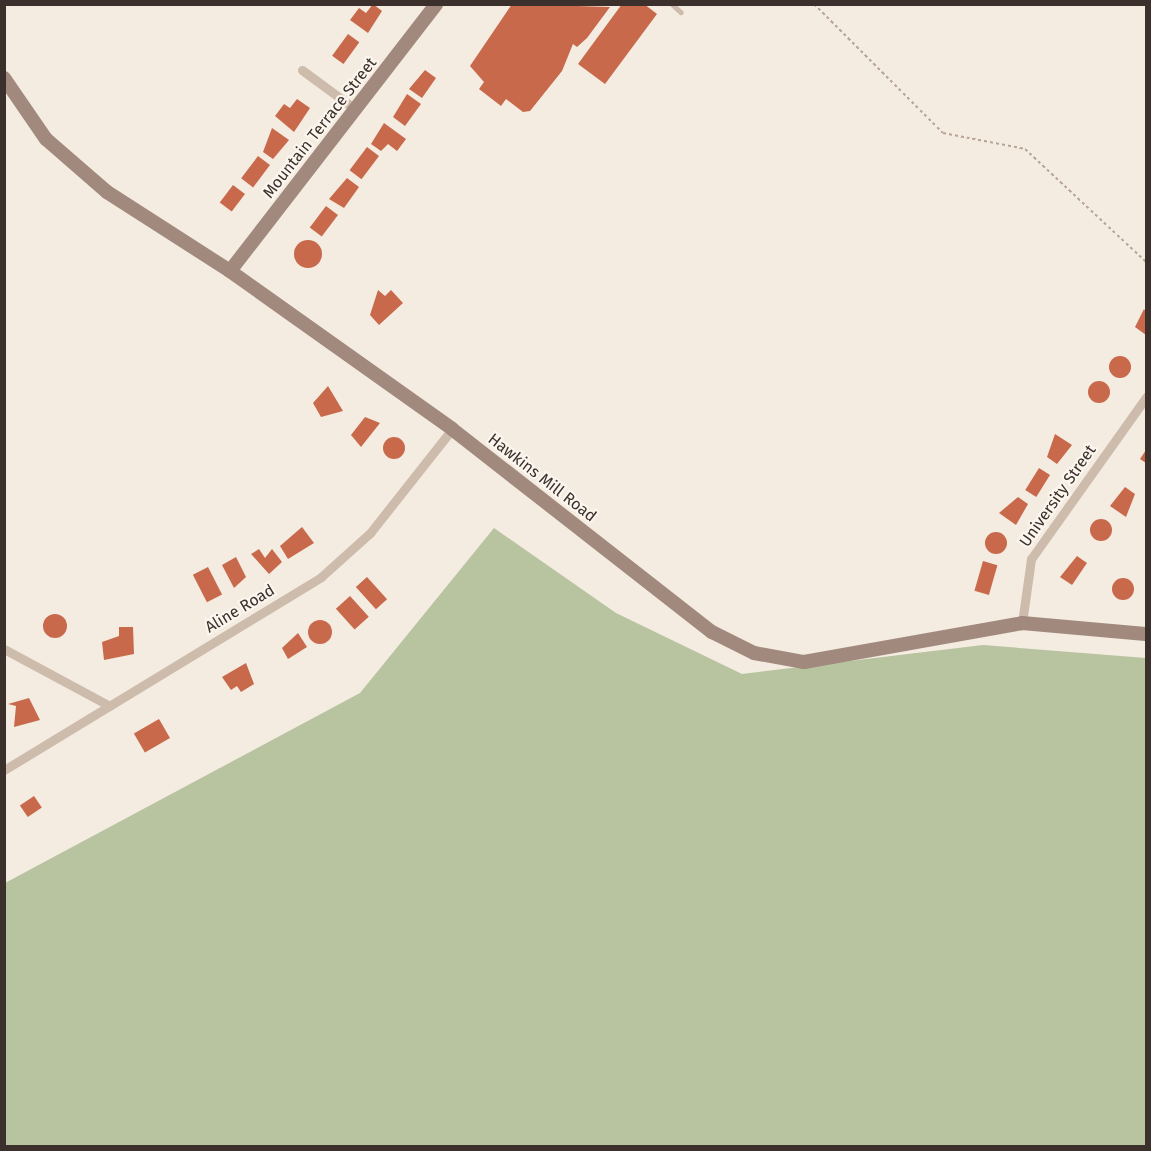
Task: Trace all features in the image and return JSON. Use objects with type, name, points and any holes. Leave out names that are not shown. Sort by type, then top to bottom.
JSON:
[{"type":"street","name":"Mountain Terrace Street","points":[[230,271],[436,4]]},
{"type":"street","points":[[302,70],[355,109]]},
{"type":"street","name":"Hawkins Mill Road","points":[[4,78],[46,139],[107,192],[230,271],[452,429],[712,632],[754,653],[804,662],[1022,623],[1146,634]]},
{"type":"street","name":"University Street","points":[[1022,623],[1031,559],[1146,397]]},
{"type":"street","name":"Aline Road","points":[[4,770],[321,577],[370,533],[452,429]]},
{"type":"street","points":[[4,649],[110,706]]},
{"type":"lane","points":[[672,4],[681,12]]},
{"type":"path","points":[[814,4],[943,133],[1025,149],[1146,262]]},
{"type":"green space","points":[[494,528],[616,613],[742,674],[983,645],[1146,658],[1146,1146],[5,1146],[5,883],[360,693]]},
{"type":"building","points":[[373,4],[382,11],[368,33],[350,20],[359,8],[366,13]]},
{"type":"building","points":[[512,4],[610,7],[587,38],[577,47],[573,44],[562,71],[530,111],[523,112],[506,99],[501,106],[479,89],[484,82],[470,66]]},
{"type":"building","points":[[622,4],[644,4],[657,14],[605,84],[578,64]]},
{"type":"building","points":[[348,34],[359,42],[343,64],[332,56]]},
{"type":"building","points":[[425,70],[436,78],[422,98],[409,89]]},
{"type":"building","points":[[407,94],[421,104],[405,126],[393,117]]},
{"type":"building","points":[[297,99],[310,108],[294,132],[275,116],[284,104],[290,108]]},
{"type":"building","points":[[384,123],[406,139],[397,151],[388,144],[381,151],[371,144]]},
{"type":"building","points":[[272,128],[289,140],[273,159],[263,152]]},
{"type":"building","points":[[367,147],[379,156],[362,179],[350,170]]},
{"type":"building","points":[[258,156],[270,165],[253,187],[241,178]]},
{"type":"building","points":[[347,178],[359,187],[344,208],[329,199]]},
{"type":"building","points":[[233,185],[245,194],[232,212],[220,203]]},
{"type":"building","points":[[326,206],[338,215],[322,237],[310,228]]},
{"type":"building","points":[[308,240],[318,244],[322,254],[318,264],[308,268],[298,264],[294,254],[298,244]]},
{"type":"building","points":[[378,290],[385,296],[391,290],[403,303],[379,325],[370,315]]},
{"type":"building","points":[[1144,309],[1146,312],[1146,335],[1135,327]]},
{"type":"building","points":[[1120,356],[1128,359],[1131,367],[1128,375],[1120,378],[1112,375],[1109,367],[1112,359]]},
{"type":"building","points":[[1099,381],[1107,384],[1110,392],[1107,400],[1099,403],[1091,400],[1088,392],[1091,384]]},
{"type":"building","points":[[328,386],[343,411],[321,417],[313,403]]},
{"type":"building","points":[[365,417],[380,423],[361,447],[351,435]]},
{"type":"building","points":[[1055,434],[1072,445],[1057,464],[1047,457]]},
{"type":"building","points":[[394,437],[402,440],[405,448],[402,456],[394,459],[386,456],[383,448],[386,440]]},
{"type":"building","points":[[1146,450],[1146,463],[1140,459]]},
{"type":"building","points":[[1039,468],[1050,475],[1036,497],[1025,490]]},
{"type":"building","points":[[1125,487],[1135,494],[1126,517],[1110,506]]},
{"type":"building","points":[[1018,497],[1028,504],[1016,525],[999,513]]},
{"type":"building","points":[[1101,519],[1109,522],[1112,530],[1109,538],[1101,541],[1093,538],[1090,530],[1093,522]]},
{"type":"building","points":[[302,527],[314,543],[288,559],[280,546]]},
{"type":"building","points":[[996,532],[1004,535],[1007,543],[1004,551],[996,554],[988,551],[985,543],[988,535]]},
{"type":"building","points":[[259,549],[265,558],[272,549],[282,562],[269,574],[251,554]]},
{"type":"building","points":[[1077,556],[1087,563],[1072,585],[1060,577]]},
{"type":"building","points":[[236,557],[246,577],[234,588],[222,565]]},
{"type":"building","points":[[983,561],[997,565],[989,595],[974,591]]},
{"type":"building","points":[[208,567],[222,595],[207,602],[193,575]]},
{"type":"building","points":[[367,577],[387,599],[376,609],[356,587]]},
{"type":"building","points":[[1119,578],[1127,578],[1134,585],[1134,593],[1127,600],[1119,600],[1112,593],[1112,585]]},
{"type":"building","points":[[350,596],[369,617],[355,630],[336,609]]},
{"type":"building","points":[[55,614],[60,615],[66,621],[66,631],[60,637],[55,638],[50,637],[44,631],[43,626],[44,621],[50,615]]},
{"type":"building","points":[[320,620],[329,623],[332,632],[329,641],[320,644],[311,641],[308,632],[311,623]]},
{"type":"building","points":[[119,627],[133,627],[134,654],[104,660],[102,642],[119,636]]},
{"type":"building","points":[[298,633],[307,647],[288,659],[282,648]]},
{"type":"building","points":[[246,663],[254,684],[241,692],[237,686],[231,690],[222,677]]},
{"type":"building","points":[[29,698],[40,720],[14,727],[16,706],[8,704]]},
{"type":"building","points":[[159,719],[170,738],[145,753],[134,734]]},
{"type":"building","points":[[34,796],[42,808],[28,817],[20,806]]}]
